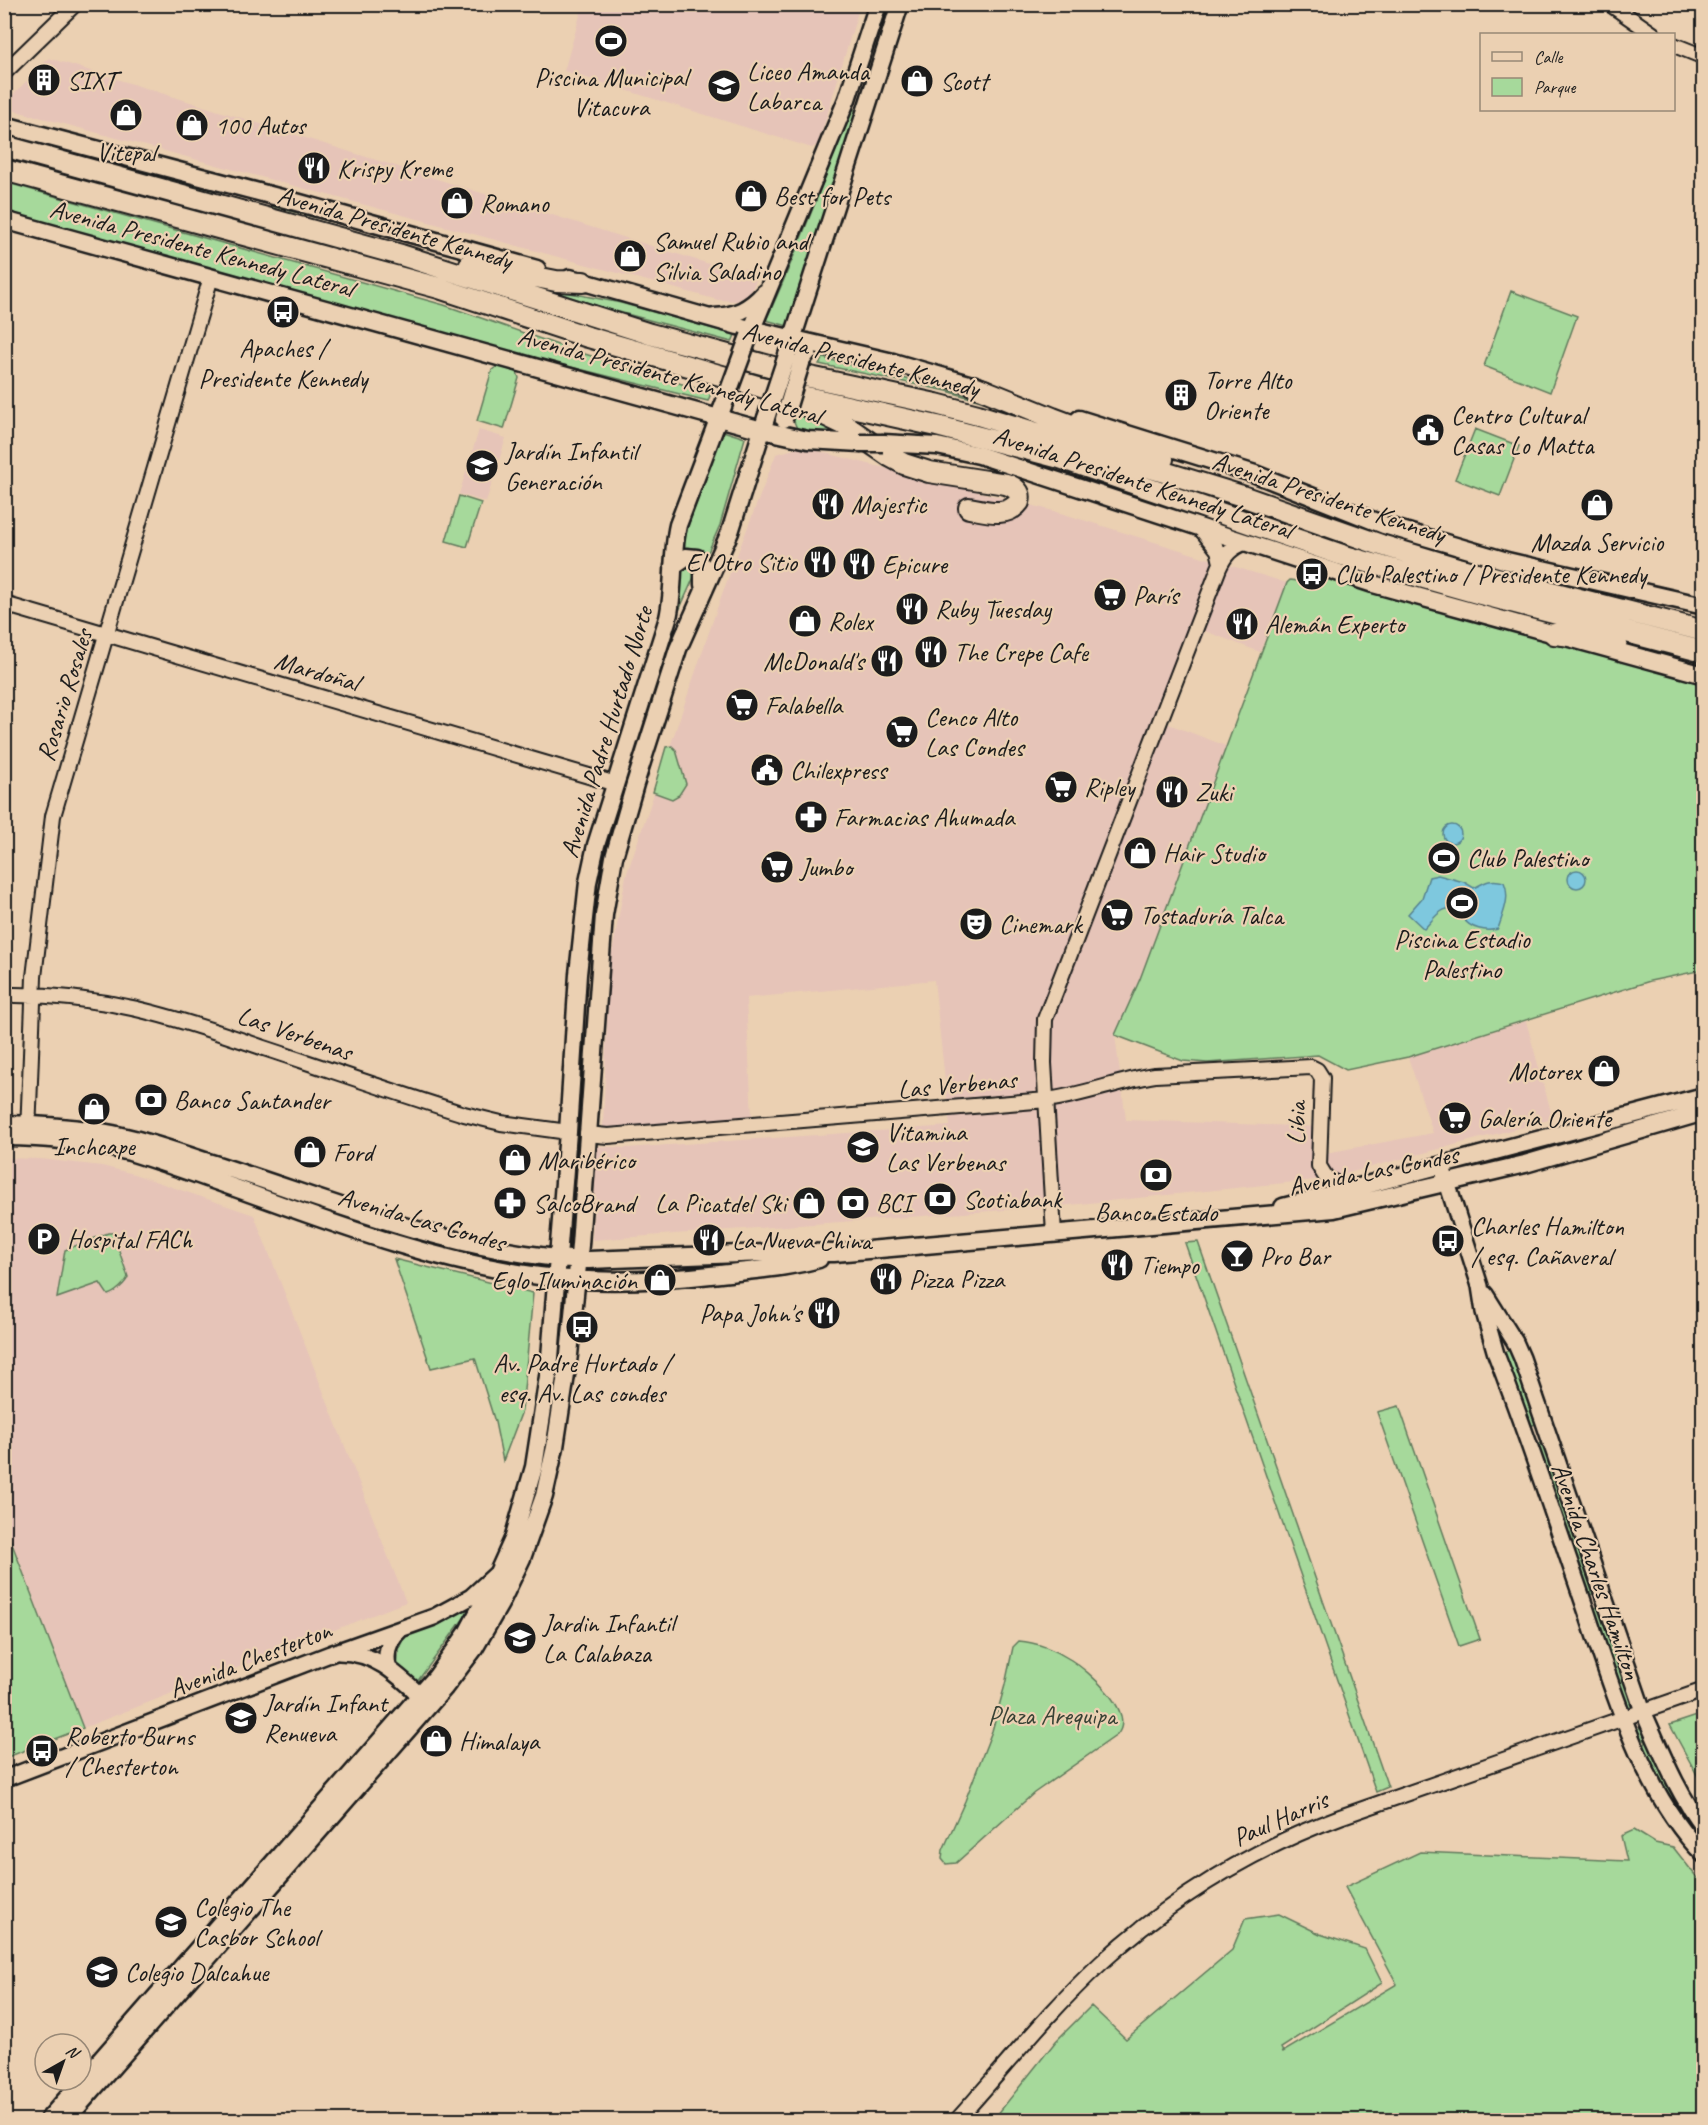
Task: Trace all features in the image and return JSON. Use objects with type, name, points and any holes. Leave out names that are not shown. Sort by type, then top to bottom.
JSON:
[{"type":"highway","name":"Avenida Presidente Kennedy","points":[[4,146],[401,255],[650,334],[826,381],[978,415],[1239,495],[1381,545],[1458,568],[1704,631]]},
{"type":"highway","name":"Avenida Presidente Kennedy","points":[[4,170],[439,288],[588,337],[761,387],[938,426],[1060,458],[1342,555],[1480,594],[1697,650]]},
{"type":"highway","points":[[401,255],[453,261],[556,281],[582,282]]},
{"type":"highway","points":[[974,386],[1155,456],[1239,495]]},
{"type":"highway","points":[[761,387],[834,419],[904,464],[928,472],[1006,484],[1015,488],[1020,494],[1019,502],[1009,511],[995,512],[969,508]]},
{"type":"highway","points":[[1554,634],[1697,650]]},
{"type":"main road","name":"Avenida Padre Hurtado Norte","points":[[425,1700],[467,1633],[502,1565],[522,1512],[539,1445],[549,1370],[578,974],[591,864],[668,618],[672,596],[674,544],[683,510],[767,290],[847,99],[878,4]]},
{"type":"main road","name":"Avenida Padre Hurtado Norte","points":[[425,1700],[459,1670],[488,1626],[512,1581],[544,1496],[565,1384],[578,1260],[604,915],[616,846],[688,622],[733,523],[900,4]]},
{"type":"main road","name":"Avenida Presidente Kennedy Lateral","points":[[4,126],[289,200],[582,282],[751,333],[815,349],[903,365],[1255,474],[1384,525],[1507,561],[1704,606]]},
{"type":"main road","name":"Avenida Presidente Kennedy Lateral","points":[[4,220],[720,413],[785,428],[828,442],[910,443],[938,446],[979,455],[1400,592],[1704,675]]},
{"type":"main road","points":[[707,318],[741,312],[767,290]]},
{"type":"main road","points":[[785,428],[802,360],[815,349]]},
{"type":"main road","points":[[673,566],[689,556],[700,560],[704,572],[702,594]]},
{"type":"main road","points":[[578,974],[588,988],[598,995]]},
{"type":"main road","name":"Avenida Las Condes","points":[[1259,1214],[1704,1096]]},
{"type":"main road","name":"Avenida Las Condes","points":[[4,1137],[28,1131],[88,1130],[133,1138],[408,1227],[476,1246],[578,1260],[789,1252],[834,1253],[1217,1220],[1259,1214],[1323,1211],[1447,1184],[1525,1164],[1704,1112]]},
{"type":"main road","name":"Avenida Las Condes","points":[[4,1124],[130,1152],[406,1246],[494,1268],[576,1280],[639,1281],[792,1265],[834,1253]]},
{"type":"main road","name":"Avenida Charles Hamilton","points":[[1441,1164],[1480,1286],[1484,1312],[1496,1354],[1623,1718],[1659,1794],[1686,1834],[1704,1855]]},
{"type":"main road","name":"Avenida Charles Hamilton","points":[[1480,1286],[1515,1342],[1605,1596],[1643,1712],[1666,1765],[1692,1813],[1704,1828]]},
{"type":"main road","points":[[1496,1354],[1503,1346],[1515,1342]]},
{"type":"main road","name":"Avenida Chesterton","points":[[4,1779],[330,1653],[434,1617],[460,1604],[484,1586],[502,1565]]},
{"type":"main road","points":[[388,1666],[387,1654],[390,1642],[401,1628]]},
{"type":"main road","points":[[330,1653],[356,1653],[372,1658],[388,1666],[425,1700]]},
{"type":"main road","points":[[48,2121],[425,1700]]},
{"type":"main road","points":[[66,2121],[425,1700]]},
{"type":"street","points":[[4,73],[75,4]]},
{"type":"street","points":[[1610,4],[1652,33]]},
{"type":"street","points":[[1675,45],[1704,57]]},
{"type":"street","name":"Rosario Rosales","points":[[28,1131],[33,994],[53,816],[211,277]]},
{"type":"street","points":[[1201,529],[1218,550],[1221,562]]},
{"type":"street","points":[[1054,1234],[1044,1032],[1050,1004],[1221,562],[1234,547],[1244,543]]},
{"type":"street","name":"Mardoñal","points":[[4,604],[616,784]]},
{"type":"street","name":"Las Verbenas","points":[[4,995],[33,994],[82,998],[153,1011],[464,1114],[501,1123],[568,1132]]},
{"type":"street","name":"Las Verbenas","points":[[587,1134],[608,1136],[1047,1100],[1087,1093],[1142,1077],[1168,1073],[1308,1067],[1317,1070],[1322,1078]]},
{"type":"street","name":"Libia","points":[[1322,1078],[1319,1166],[1327,1179],[1348,1189]]},
{"type":"street","name":"Paul Harris","points":[[957,2121],[1056,2008],[1100,1964],[1152,1920],[1223,1872],[1263,1849],[1315,1826],[1704,1690]]},
{"type":"shaded area","name":"Liceo Amanda Labarca","points":[[583,4],[860,5],[826,119],[817,145],[812,148],[564,71]]},
{"type":"shaded area","points":[[49,58],[719,267],[761,270],[750,293],[737,301],[718,300],[5,108],[5,103]]},
{"type":"shaded area","name":"Jardín Infantil Generación","points":[[479,430],[506,438],[486,502],[459,494]]},
{"type":"shaded area","points":[[802,447],[1054,511],[1287,583],[1260,652],[1205,631],[1166,723],[1226,746],[1140,979],[1115,1035],[1126,1120],[1323,1127],[1326,1153],[1433,1133],[1408,1057],[1526,1021],[1553,1119],[1314,1180],[1060,1206],[592,1240],[597,1146],[625,1148],[950,1126],[934,980],[746,998],[752,1117],[628,1130],[603,1127],[609,970],[626,876],[722,594],[776,454]]},
{"type":"shaded area","points":[[5,1158],[41,1159],[102,1166],[134,1174],[254,1215],[406,1602],[83,1728],[5,1523]]},
{"type":"green space","points":[[854,109],[858,113],[788,326],[766,320],[841,137]]},
{"type":"green space","points":[[4,133],[228,191],[475,259],[271,206],[268,203],[105,165],[5,137]]},
{"type":"green space","points":[[4,157],[350,251],[349,255],[5,161]]},
{"type":"green space","points":[[4,182],[444,305],[572,350],[711,393],[708,401],[539,359],[5,213]]},
{"type":"green space","points":[[544,288],[621,303],[735,335],[732,342],[604,308]]},
{"type":"green space","points":[[1511,291],[1577,316],[1550,392],[1484,366]]},
{"type":"green space","points":[[823,358],[946,389],[1062,425],[947,391],[819,364]]},
{"type":"green space","points":[[498,366],[517,372],[519,378],[504,429],[477,421],[492,370]]},
{"type":"green space","points":[[794,411],[815,417],[851,436],[798,431],[793,419]]},
{"type":"green space","points":[[1475,429],[1519,446],[1500,496],[1455,479]]},
{"type":"green space","points":[[723,431],[745,438],[720,525],[705,559],[695,551],[682,550],[689,523]]},
{"type":"green space","points":[[459,496],[481,503],[467,547],[446,541]]},
{"type":"green space","points":[[687,559],[697,570],[670,631],[651,703],[629,769],[626,768],[679,566]]},
{"type":"green space","name":"Club Palestino","points":[[1318,568],[1703,680],[1703,970],[1650,981],[1408,1057],[1346,1070],[1318,1055],[1207,1063],[1183,1061],[1115,1035],[1140,979],[1287,583],[1290,580],[1313,583]]},
{"type":"green space","points":[[672,746],[676,750],[686,784],[679,795],[672,799],[653,792],[666,747]]},
{"type":"green space","points":[[113,1233],[128,1277],[125,1282],[108,1295],[100,1283],[57,1298],[65,1250]]},
{"type":"green space","points":[[1198,1242],[1388,1787],[1376,1792],[1185,1243]]},
{"type":"green space","points":[[394,1259],[533,1293],[522,1411],[503,1461],[495,1422],[475,1358],[431,1368]]},
{"type":"green space","points":[[1511,1348],[1536,1424],[1526,1427],[1501,1355]]},
{"type":"green space","points":[[1399,1406],[1480,1639],[1459,1646],[1377,1412]]},
{"type":"green space","points":[[1543,1443],[1595,1593],[1585,1597],[1531,1446]]},
{"type":"green space","points":[[4,1523],[83,1728],[5,1758],[4,1758]]},
{"type":"green space","points":[[1601,1606],[1639,1711],[1626,1715],[1587,1611]]},
{"type":"green space","points":[[472,1607],[417,1682],[398,1668],[399,1652],[403,1640],[410,1631],[432,1620]]},
{"type":"green space","name":"Plaza Arequipa","points":[[1019,1641],[1052,1650],[1071,1660],[1088,1673],[1116,1704],[1121,1715],[1121,1726],[1117,1735],[1034,1793],[956,1863],[946,1864],[942,1859],[943,1850],[992,1731],[1013,1647]]},
{"type":"green space","points":[[1704,1714],[1703,1786],[1670,1725]]},
{"type":"green space","points":[[1643,1726],[1664,1774],[1689,1819],[1687,1822],[1658,1776],[1644,1746],[1646,1742],[1644,1739],[1642,1742],[1637,1729]]},
{"type":"green space","points":[[1634,1830],[1655,1843],[1673,1847],[1703,1883],[1703,2120],[993,2120],[1056,2041],[1091,2006],[1126,2039],[1232,1950],[1245,1919],[1279,1914],[1320,1934],[1365,1949],[1382,1983],[1281,2048],[1283,2052],[1397,1984],[1345,1887],[1420,1852],[1627,1861],[1621,1836]]},
{"type":"water","points":[[1452,825],[1458,828],[1461,834],[1458,840],[1452,843],[1446,840],[1443,834],[1446,828]]},
{"type":"water","points":[[1577,870],[1583,873],[1586,879],[1583,885],[1577,888],[1571,885],[1568,879],[1571,873]]},
{"type":"water","name":"Piscina Estadio Palestino","points":[[1438,875],[1464,882],[1474,888],[1485,882],[1504,882],[1507,894],[1498,929],[1483,930],[1474,927],[1463,918],[1465,913],[1446,909],[1437,914],[1424,929],[1408,914],[1422,898],[1429,877]]},
{"type":"place","name":"Piscina Municipal Vitacura","points":[[611,41]]},
{"type":"place","name":"SIXT","points":[[44,80]]},
{"type":"place","name":"Scott","points":[[917,81]]},
{"type":"place","name":"Liceo Amanda Labarca","points":[[724,86]]},
{"type":"place","name":"Vitepal","points":[[126,115]]},
{"type":"place","name":"100 Autos","points":[[192,125]]},
{"type":"place","name":"Krispy Kreme","points":[[314,168]]},
{"type":"place","name":"Best for Pets","points":[[751,196]]},
{"type":"place","name":"Romano","points":[[457,203]]},
{"type":"place","name":"Samuel Rubio and Silvia Saladino","points":[[630,256]]},
{"type":"place","name":"Apaches / Presidente Kennedy","points":[[283,312]]},
{"type":"place","name":"Torre Alto Oriente","points":[[1181,395]]},
{"type":"place","name":"Centro Cultural Casas Lo Matta","points":[[1428,430]]},
{"type":"place","name":"Jardín Infantil Generación","points":[[482,466]]},
{"type":"place","name":"Majestic","points":[[828,504]]},
{"type":"place","name":"Mazda Servicio","points":[[1597,505]]},
{"type":"place","name":"El Otro Sitio","points":[[820,562]]},
{"type":"place","name":"Epicure","points":[[859,564]]},
{"type":"place","name":"Club Palestino / Presidente Kennedy","points":[[1312,574]]},
{"type":"place","name":"París","points":[[1110,595]]},
{"type":"place","name":"Ruby Tuesday","points":[[912,609]]},
{"type":"place","name":"Rolex","points":[[805,621]]},
{"type":"place","name":"Alemán Experto","points":[[1242,624]]},
{"type":"place","name":"The Crepe Cafe","points":[[931,652]]},
{"type":"place","name":"McDonald's","points":[[887,661]]},
{"type":"place","name":"Falabella","points":[[742,705]]},
{"type":"place","name":"Cenco Alto Las Condes","points":[[902,732]]},
{"type":"place","name":"Chilexpress","points":[[767,770]]},
{"type":"place","name":"Ripley","points":[[1061,787]]},
{"type":"place","name":"Zuki","points":[[1172,792]]},
{"type":"place","name":"Farmacias Ahumada","points":[[811,817]]},
{"type":"place","name":"Hair Studio","points":[[1140,853]]},
{"type":"place","name":"Club Palestino","points":[[1444,858]]},
{"type":"place","name":"Jumbo","points":[[777,867]]},
{"type":"place","name":"Piscina Estadio Palestino","points":[[1462,903]]},
{"type":"place","name":"Tostaduría Talca","points":[[1117,915]]},
{"type":"place","name":"Cinemark","points":[[976,924]]},
{"type":"place","name":"Motorex","points":[[1604,1071]]},
{"type":"place","name":"Banco Santander","points":[[151,1100]]},
{"type":"place","name":"Inchcape","points":[[94,1109]]},
{"type":"place","name":"Galería Oriente","points":[[1455,1118]]},
{"type":"place","name":"Vitamina Las Verbenas","points":[[863,1147]]},
{"type":"place","name":"Ford","points":[[310,1152]]},
{"type":"place","name":"Maribérico","points":[[515,1160]]},
{"type":"place","name":"Banco Estado","points":[[1156,1175]]},
{"type":"place","name":"Scotiabank","points":[[940,1199]]},
{"type":"place","name":"SalcoBrand","points":[[510,1203]]},
{"type":"place","name":"La Picatdel Ski","points":[[809,1203]]},
{"type":"place","name":"BCI","points":[[853,1203]]},
{"type":"place","name":"Hospital FACh","points":[[44,1239]]},
{"type":"place","name":"La Nueva China","points":[[709,1240]]},
{"type":"place","name":"Charles Hamilton / esq. Cañaveral","points":[[1448,1241]]},
{"type":"place","name":"Pro Bar","points":[[1237,1256]]},
{"type":"place","name":"Tiempo","points":[[1117,1265]]},
{"type":"place","name":"Pizza Pizza","points":[[886,1279]]},
{"type":"place","name":"Eglo Iluminación","points":[[660,1280]]},
{"type":"place","name":"Papa John's","points":[[824,1313]]},
{"type":"place","name":"Av. Padre Hurtado / esq. Av. Las condes","points":[[582,1327]]},
{"type":"place","name":"Jardin Infantil La Calabaza","points":[[520,1638]]},
{"type":"place","name":"Jardín Infant Renueva","points":[[241,1718]]},
{"type":"place","name":"Himalaya","points":[[436,1741]]},
{"type":"place","name":"Roberto Burns / Chesterton","points":[[42,1751]]},
{"type":"place","name":"Colegio The Casbor School","points":[[171,1922]]},
{"type":"place","name":"Colegio Dalcahue","points":[[102,1972]]}]
